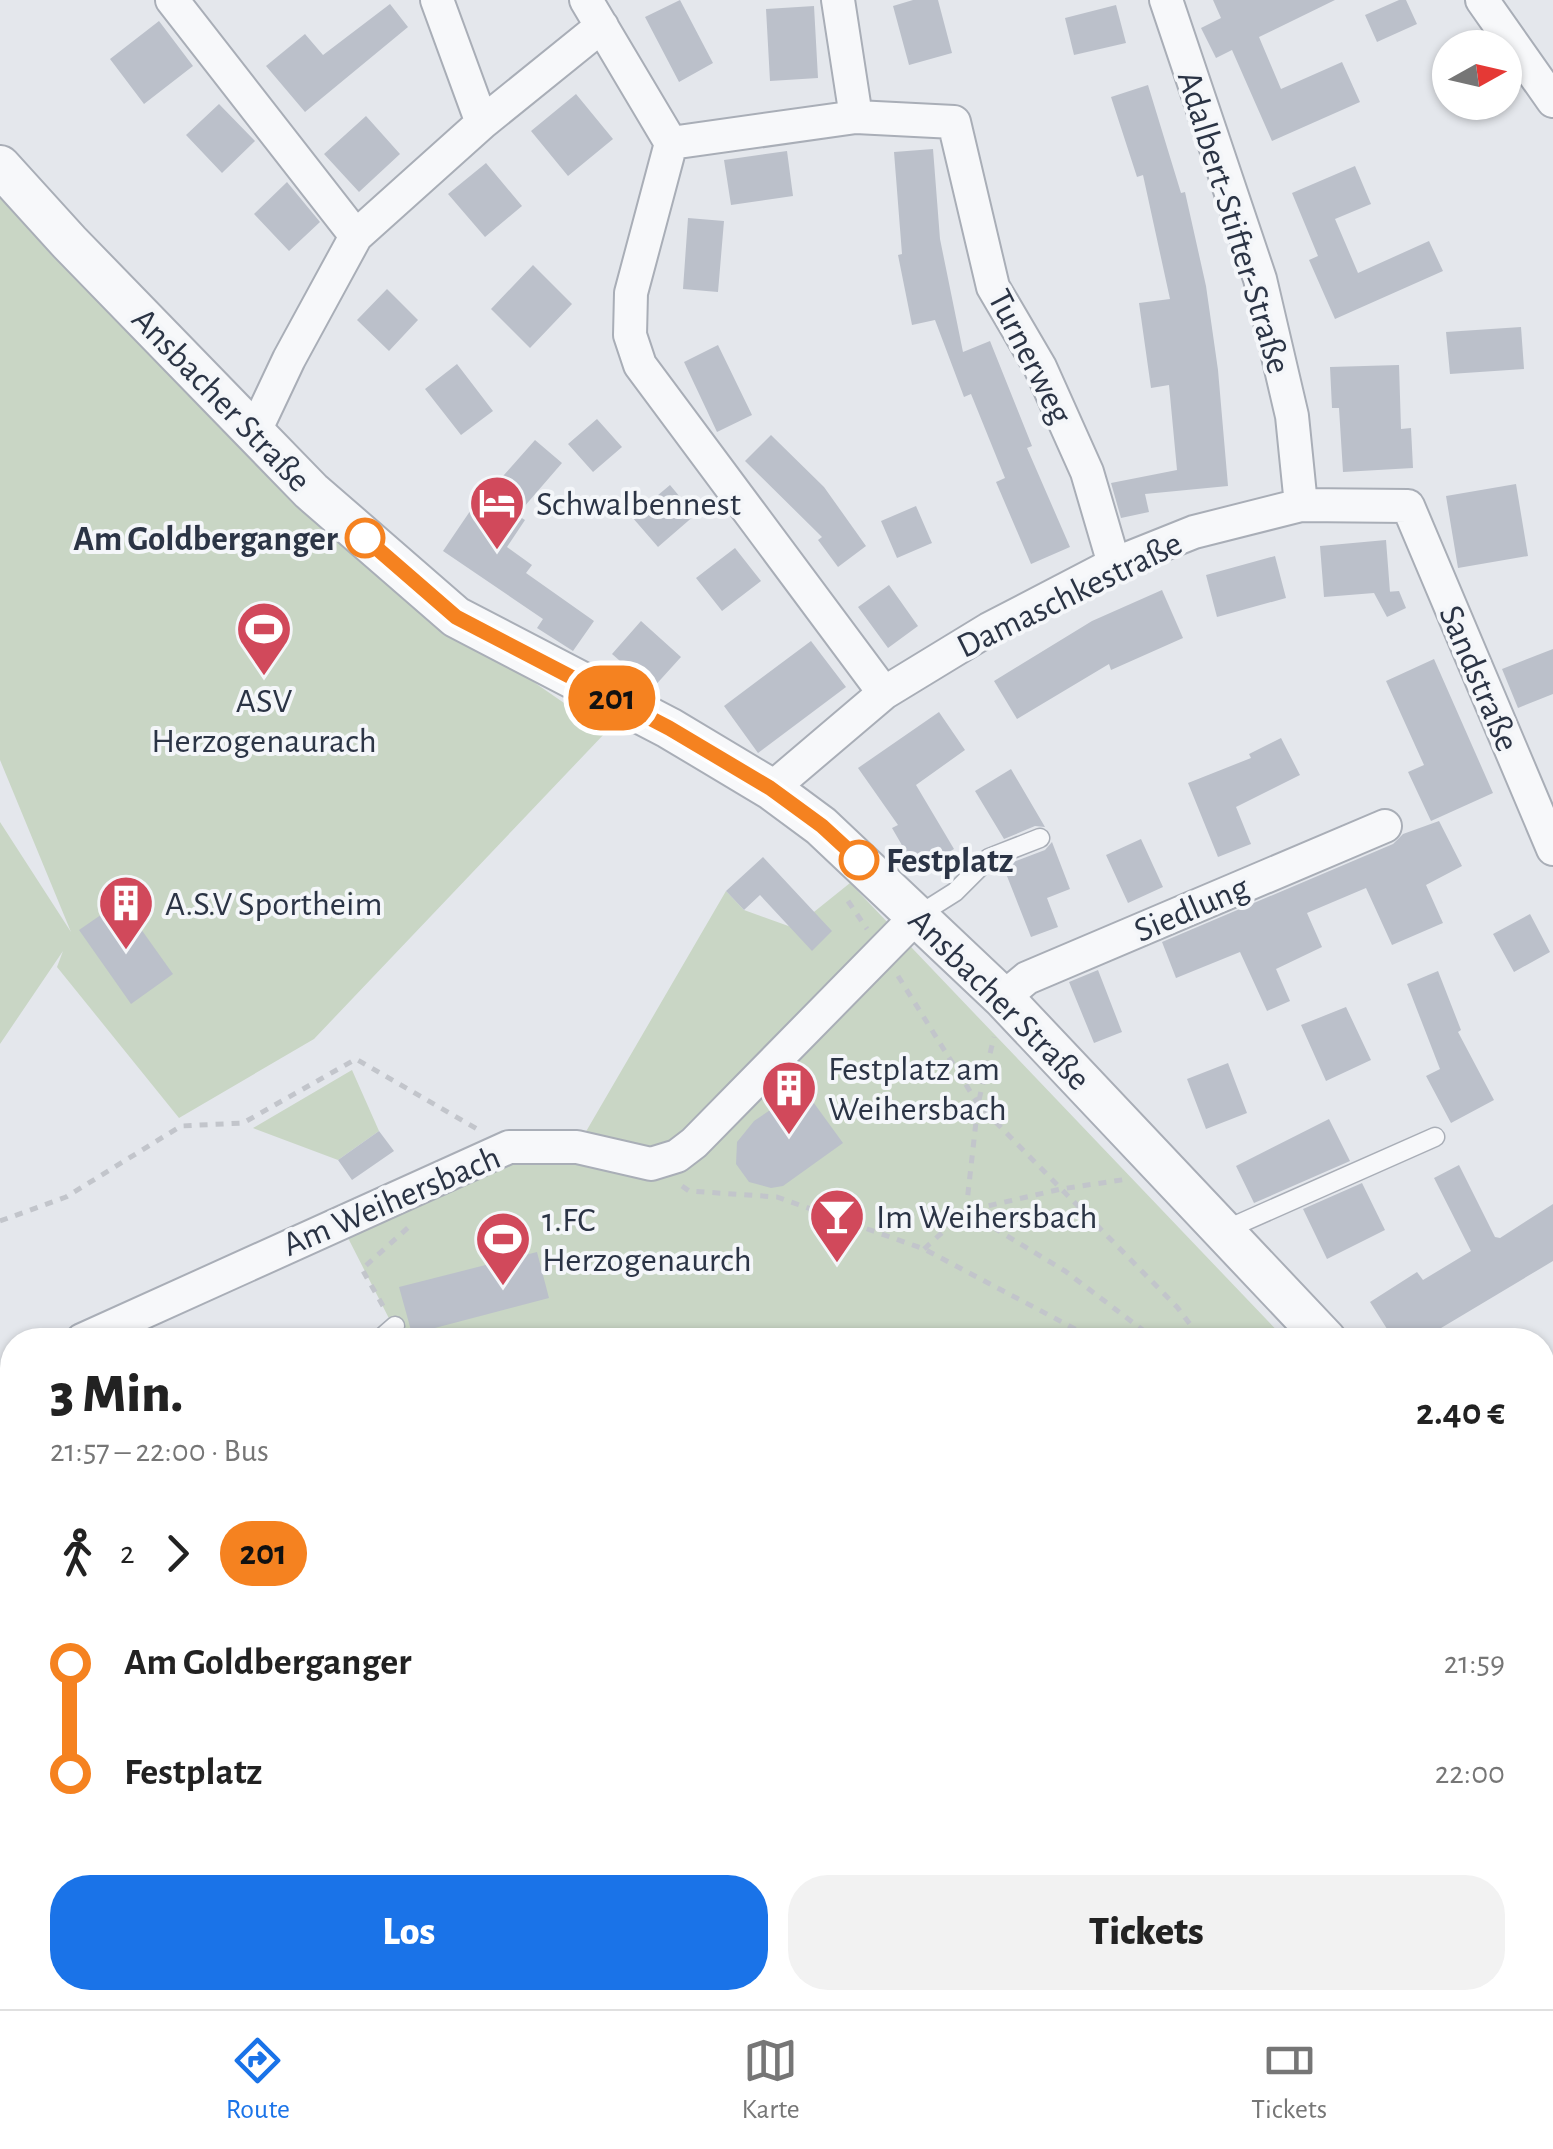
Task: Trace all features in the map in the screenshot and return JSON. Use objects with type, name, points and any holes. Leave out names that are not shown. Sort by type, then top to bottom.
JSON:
[{"type":"street","points":[[172,0],[356,236]]},
{"type":"street","points":[[437,0],[482,124]]},
{"type":"street","points":[[838,0],[856,116]]},
{"type":"street","name":"Adalbert-Stifter-Straße","points":[[1166,0],[1260,280],[1292,416],[1300,505]]},
{"type":"street","points":[[1482,0],[1553,101]]},
{"type":"street","points":[[255,431],[356,236],[482,124],[594,13],[670,142],[630,293],[630,335],[640,366],[884,693]]},
{"type":"street","name":"Turnerweg","points":[[670,142],[856,116],[954,122],[993,287],[1040,367],[1087,472],[1114,564]]},
{"type":"street","name":"Ansbacher Straße","points":[[0,166],[68,242],[310,491],[456,617],[669,728],[770,788],[822,826],[1003,998],[1315,1328]]},
{"type":"street","name":"Damaschkestraße","points":[[770,788],[884,693],[988,628],[1114,564],[1194,532],[1300,505],[1408,506]]},
{"type":"street","name":"Sandstraße","points":[[1408,506],[1553,849]]},
{"type":"street","name":"Siedlung","points":[[1003,998],[1026,978],[1385,826]]},
{"type":"street","points":[[651,1164],[677,1156],[694,1143],[917,916]]},
{"type":"street","name":"Am Weihersbach","points":[[109,1328],[510,1147],[577,1147],[651,1164]]},
{"type":"lane","points":[[917,916],[955,892],[989,858],[1040,838]]},
{"type":"lane","points":[[1226,1230],[1435,1137]]},
{"type":"path","points":[[882,951],[978,1104],[1193,1328]]},
{"type":"path","points":[[966,1211],[978,1104],[1003,998]]},
{"type":"path","points":[[0,1220],[66,1197],[181,1126],[243,1123],[356,1060],[510,1147]]},
{"type":"path","points":[[651,1164],[689,1191],[776,1197],[924,1249],[1073,1328]]},
{"type":"path","points":[[924,1249],[966,1211],[1060,1189],[1170,1173]]},
{"type":"path","points":[[966,1211],[1065,1271],[1140,1328]]},
{"type":"path","points":[[380,1252],[362,1269],[394,1326]]},
{"type":"green space","name":"ASV Herzogenaurach","points":[[0,191],[450,624],[606,732],[314,1039],[179,1118],[57,967],[63,951],[0,1044],[0,822],[71,932],[0,760]]},
{"type":"green space","points":[[850,883],[1275,1328],[394,1328],[347,1236],[513,1159],[577,1147],[726,891],[744,910],[794,928]]},
{"type":"green space","points":[[352,1070],[379,1131],[338,1160],[253,1128]]},
{"type":"building","points":[[680,0],[713,63],[679,82],[645,17]]},
{"type":"building","points":[[913,0],[938,0],[952,53],[909,65],[893,6]]},
{"type":"building","points":[[1213,0],[1335,0],[1259,37],[1281,89],[1342,62],[1360,102],[1272,141],[1232,50],[1216,58],[1201,28],[1221,18]]},
{"type":"building","points":[[1406,0],[1417,24],[1377,42],[1365,15]]},
{"type":"building","points":[[390,4],[408,27],[305,112],[266,66],[305,34],[323,55]]},
{"type":"building","points":[[1116,5],[1126,43],[1074,55],[1065,18]]},
{"type":"building","points":[[814,6],[818,78],[770,81],[766,9]]},
{"type":"building","points":[[159,21],[193,66],[144,104],[110,59]]},
{"type":"building","points":[[1148,85],[1181,193],[1185,192],[1206,286],[1228,486],[1145,494],[1149,512],[1121,518],[1111,483],[1177,470],[1169,385],[1151,388],[1139,303],[1170,299],[1143,175],[1137,177],[1111,97]]},
{"type":"building","points":[[576,94],[613,139],[568,176],[531,131]]},
{"type":"building","points":[[219,104],[255,141],[222,173],[186,135]]},
{"type":"building","points":[[366,116],[400,154],[359,192],[324,154]]},
{"type":"building","points":[[933,149],[940,239],[963,352],[990,341],[1032,446],[1027,448],[1070,547],[1031,564],[996,482],[1005,478],[971,394],[964,397],[935,320],[912,325],[898,255],[902,254],[894,152]]},
{"type":"building","points":[[787,151],[793,196],[731,205],[724,160]]},
{"type":"building","points":[[486,163],[522,206],[485,237],[448,194]]},
{"type":"building","points":[[1355,166],[1371,204],[1335,219],[1358,273],[1429,241],[1443,271],[1335,319],[1309,260],[1318,256],[1292,193]]},
{"type":"building","points":[[287,182],[320,222],[289,251],[254,214]]},
{"type":"building","points":[[688,218],[724,221],[718,292],[683,289]]},
{"type":"building","points":[[533,265],[572,304],[530,348],[491,309]]},
{"type":"building","points":[[387,289],[418,320],[389,351],[357,320]]},
{"type":"building","points":[[1521,327],[1524,369],[1450,374],[1446,332]]},
{"type":"building","points":[[718,345],[752,415],[717,432],[684,362]]},
{"type":"building","points":[[457,364],[493,411],[461,435],[425,389]]},
{"type":"building","points":[[1399,365],[1401,429],[1411,428],[1413,468],[1343,472],[1339,408],[1332,408],[1330,367]]},
{"type":"building","points":[[597,419],[622,447],[593,472],[568,444]]},
{"type":"building","points":[[771,435],[824,487],[866,546],[838,567],[818,540],[822,537],[745,461]]},
{"type":"building","points":[[535,440],[562,463],[517,515],[525,520],[507,547],[532,565],[526,573],[594,621],[573,651],[537,628],[543,619],[443,551],[483,492],[487,494]]},
{"type":"building","points":[[1516,484],[1528,556],[1458,568],[1446,496]]},
{"type":"building","points":[[670,485],[695,515],[658,547],[632,517]]},
{"type":"building","points":[[916,506],[932,543],[897,558],[881,521]]},
{"type":"building","points":[[1386,540],[1390,592],[1399,591],[1406,608],[1387,617],[1374,593],[1324,597],[1320,546]]},
{"type":"building","points":[[735,548],[761,581],[722,611],[696,578]]},
{"type":"building","points":[[1275,556],[1286,598],[1217,617],[1206,575]]},
{"type":"building","points":[[889,585],[918,626],[888,648],[858,607]]},
{"type":"building","points":[[1162,590],[1183,638],[1111,670],[1109,664],[1017,719],[994,681],[1092,621]]},
{"type":"building","points":[[641,621],[681,657],[652,689],[612,654]]},
{"type":"building","points":[[811,641],[846,687],[758,753],[724,706]]},
{"type":"building","points":[[1553,649],[1553,694],[1518,708],[1502,669]]},
{"type":"building","points":[[1434,659],[1493,793],[1431,821],[1408,772],[1424,765],[1386,681]]},
{"type":"building","points":[[939,712],[965,750],[916,785],[954,849],[917,871],[892,828],[898,825],[858,768]]},
{"type":"building","points":[[1281,738],[1300,775],[1236,807],[1251,844],[1218,857],[1188,783],[1251,758],[1249,754]]},
{"type":"building","points":[[1011,769],[1045,827],[1035,826],[1004,839],[975,791]]},
{"type":"building","points":[[1439,821],[1462,866],[1426,885],[1443,923],[1392,945],[1366,888],[1307,913],[1322,947],[1276,969],[1290,1001],[1267,1011],[1240,952],[1176,978],[1162,942]]},
{"type":"building","points":[[1141,839],[1163,887],[1128,903],[1106,855]]},
{"type":"building","points":[[1052,842],[1070,889],[1047,898],[1058,927],[1031,937],[1003,866],[1045,850]]},
{"type":"building","points":[[763,857],[832,931],[812,951],[760,895],[744,910],[726,891]]},
{"type":"building","name":"A.S.V Sportheim","points":[[121,901],[173,974],[131,1004],[79,930]]},
{"type":"building","points":[[1530,914],[1550,952],[1514,972],[1493,934]]},
{"type":"building","points":[[1098,970],[1122,1032],[1094,1043],[1069,982]]},
{"type":"building","points":[[1438,971],[1461,1030],[1458,1032],[1494,1100],[1451,1123],[1426,1076],[1440,1069],[1407,984]]},
{"type":"building","points":[[1346,1007],[1371,1060],[1326,1081],[1301,1025]]},
{"type":"building","points":[[1228,1063],[1247,1113],[1206,1129],[1187,1079]]},
{"type":"building","name":"Festplatz am Weihersbach","points":[[803,1088],[843,1143],[783,1186],[771,1188],[749,1182],[736,1164],[737,1142],[754,1121]]},
{"type":"building","points":[[1329,1119],[1350,1161],[1254,1203],[1236,1166]]},
{"type":"building","points":[[379,1131],[394,1151],[352,1180],[338,1160]]},
{"type":"building","points":[[1459,1165],[1495,1237],[1500,1238],[1553,1204],[1553,1261],[1441,1328],[1386,1328],[1370,1302],[1417,1272],[1423,1280],[1471,1251],[1434,1178]]},
{"type":"building","points":[[1362,1183],[1385,1230],[1327,1259],[1303,1209]]},
{"type":"building","points":[[537,1252],[549,1298],[435,1328],[410,1328],[399,1287]]},
{"type":"bus line","name":"201","points":[[365,538],[456,617],[669,728],[770,788],[822,826],[859,860]]},
{"type":"place","name":"Am Goldberganger","points":[[365,538]]},
{"type":"place","name":"Schwalbennest","points":[[497,552]]},
{"type":"place","name":"ASV Herzogenaurach","points":[[264,678]]},
{"type":"place","name":"Festplatz","points":[[859,860]]},
{"type":"place","name":"A.S.V Sportheim","points":[[126,952]]},
{"type":"place","name":"Festplatz am Weihersbach","points":[[789,1137]]},
{"type":"place","name":"Im Weihersbach","points":[[837,1265]]},
{"type":"place","name":"1.FC Herzogenaurch","points":[[503,1288]]}]
